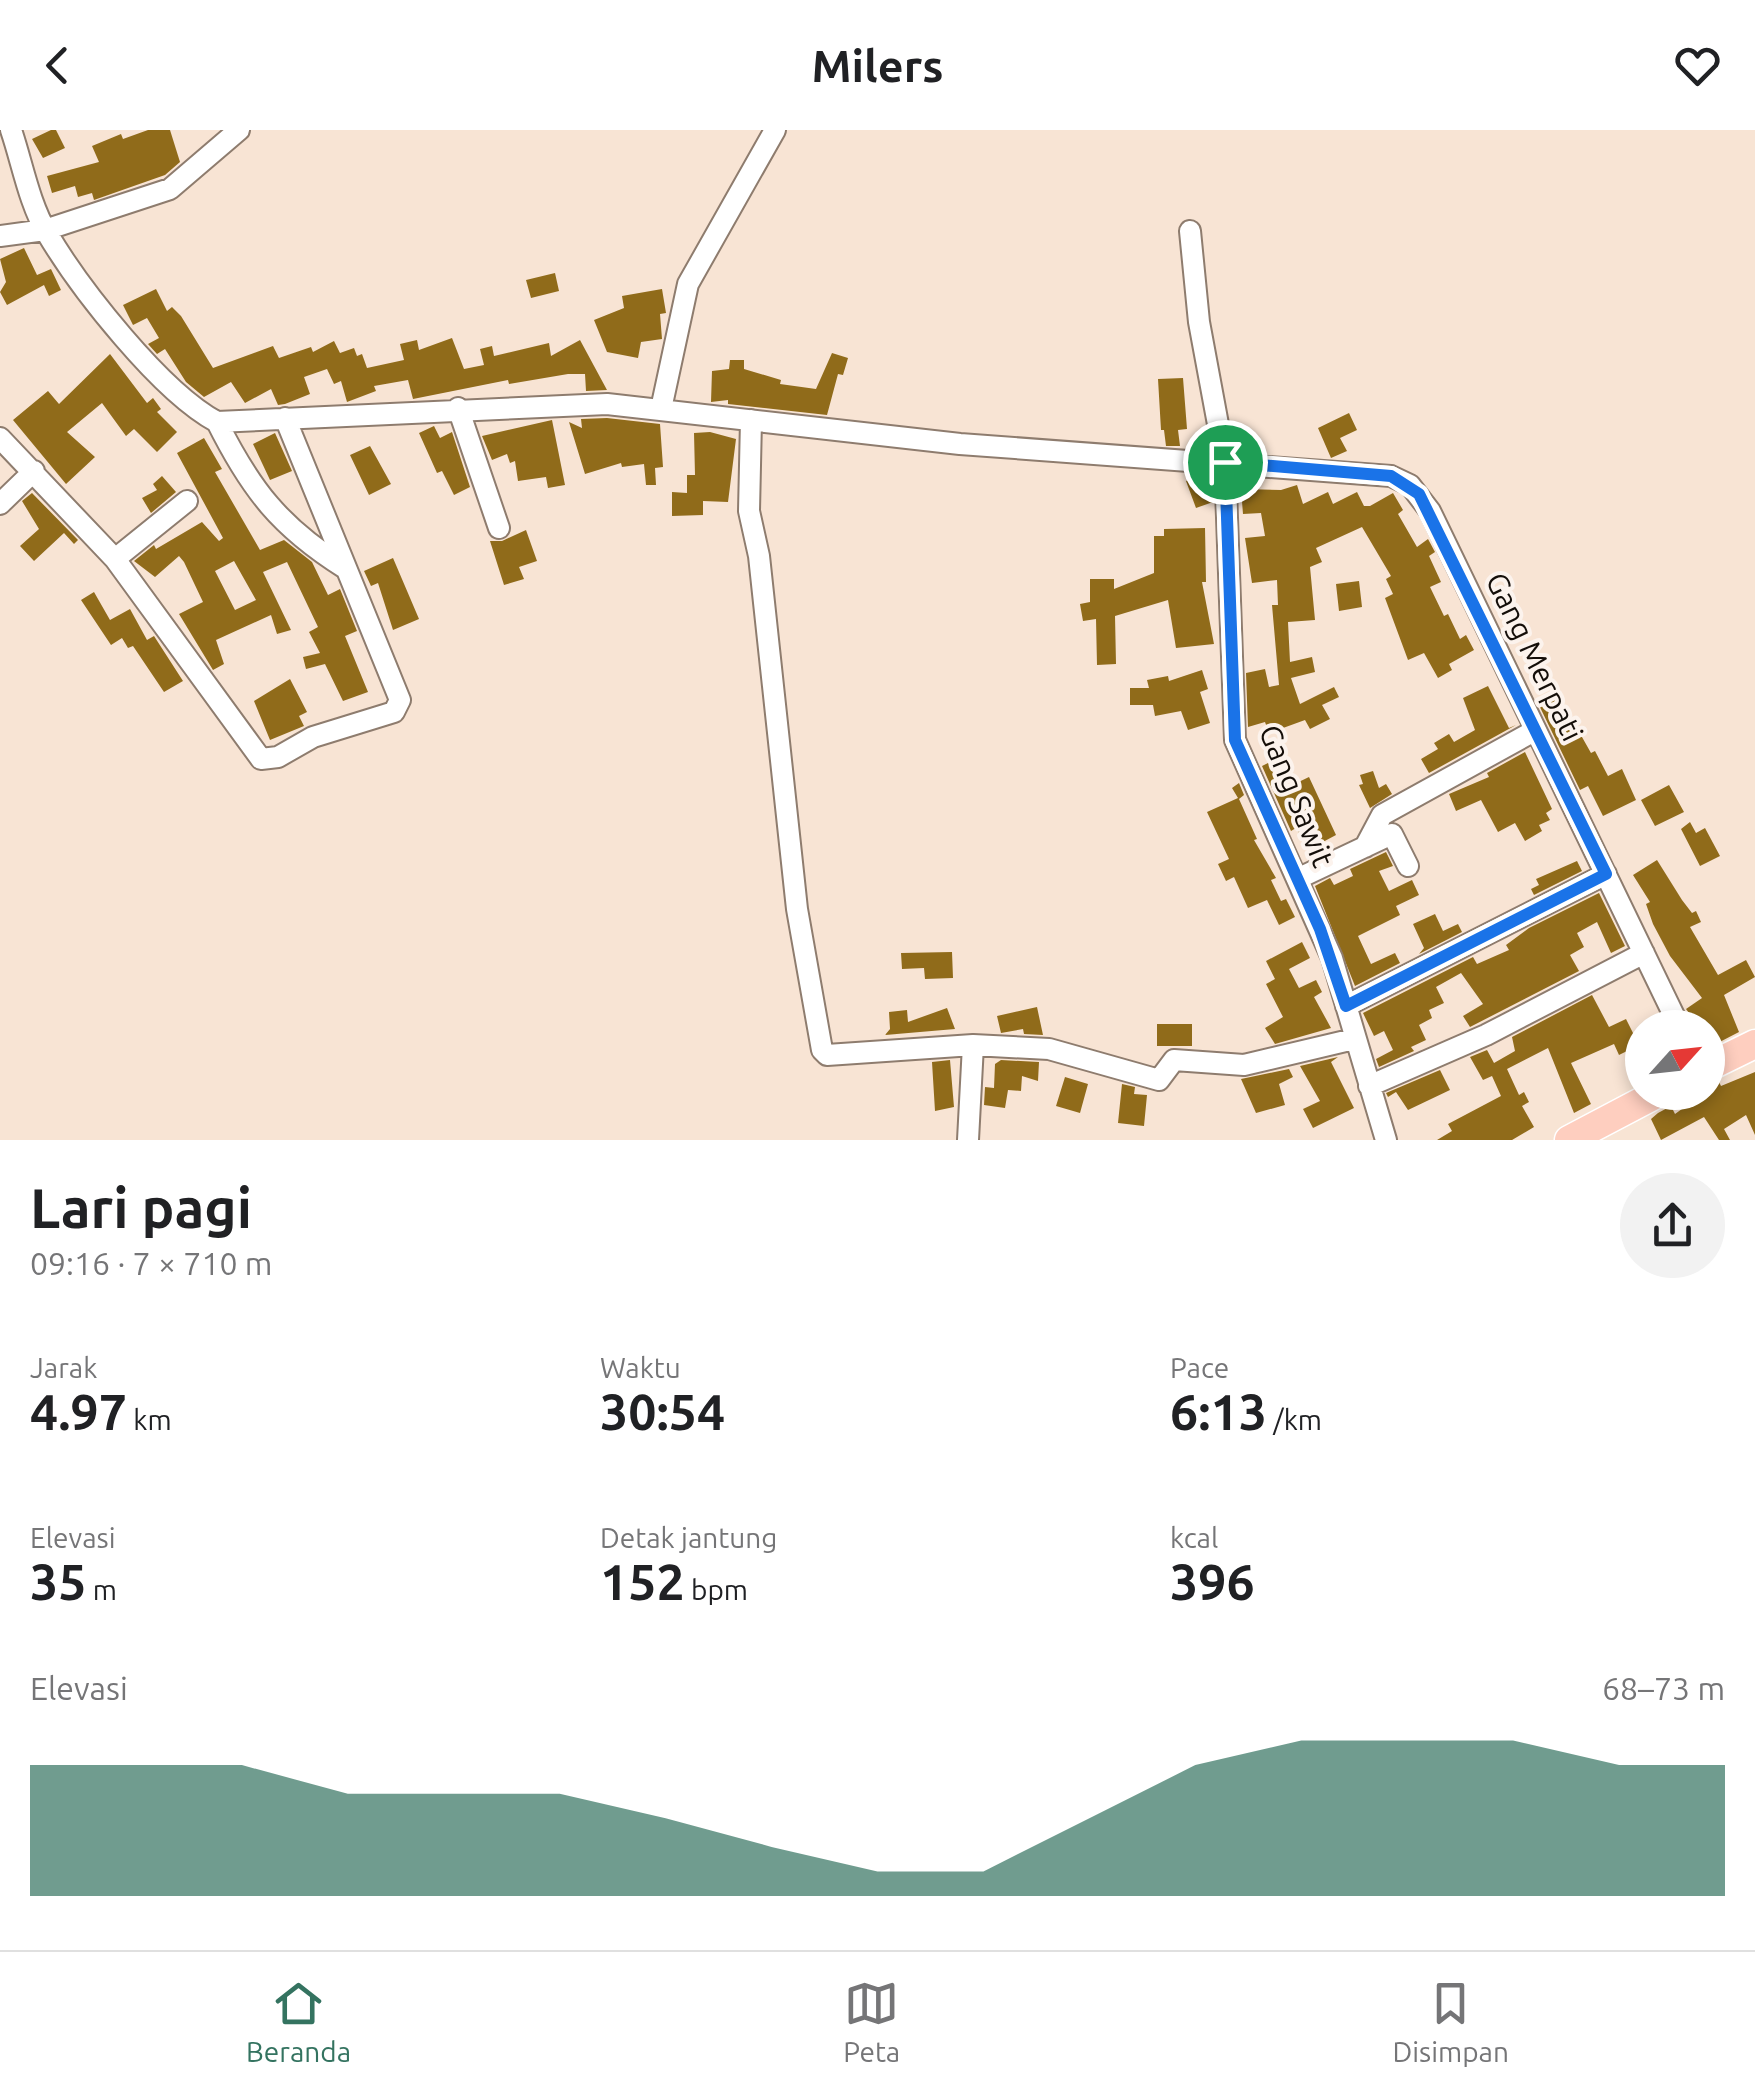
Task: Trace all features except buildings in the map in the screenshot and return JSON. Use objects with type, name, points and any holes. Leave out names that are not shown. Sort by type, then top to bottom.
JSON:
[{"type":"main road","points":[[1725,1059],[1755,1044]]},
{"type":"main road","points":[[1569,1140],[1626,1110]]},
{"type":"street","points":[[11,130],[45,230],[105,314],[189,406],[217,422],[254,490],[309,545],[346,568]]},
{"type":"street","points":[[0,236],[45,230],[170,190],[239,130]]},
{"type":"street","points":[[660,409],[688,284],[775,130]]},
{"type":"street","name":"Gang Sawit","points":[[1190,231],[1199,322],[1225,462],[1235,740],[1332,958],[1386,1140]]},
{"type":"street","points":[[217,422],[572,402],[960,444],[1225,462]]},
{"type":"street","points":[[458,408],[499,528]]},
{"type":"street","points":[[0,438],[115,559],[260,759],[278,757],[313,737],[400,708],[285,418]]},
{"type":"street","points":[[752,420],[749,511],[759,556],[796,909],[818,1044],[826,1055],[973,1045],[1064,1052],[1159,1080],[1174,1060],[1244,1065],[1354,1039]]},
{"type":"street","name":"Gang Merpati","points":[[1225,462],[1391,476],[1410,484],[1430,510],[1671,1010]]},
{"type":"street","points":[[0,504],[34,471]]},
{"type":"street","points":[[115,559],[186,501]]},
{"type":"street","points":[[1365,847],[1382,815],[1536,730]]},
{"type":"street","points":[[1297,879],[1392,834],[1408,866]]},
{"type":"street","points":[[1346,1006],[1606,874]]},
{"type":"street","points":[[1369,1086],[1486,1035],[1644,953]]},
{"type":"street","points":[[968,1140],[973,1045]]},
{"type":"route","points":[[1225,462],[1391,476],[1410,484],[1430,510],[1606,874],[1346,1006],[1320,929],[1242,763],[1235,740],[1225,462]]}]
